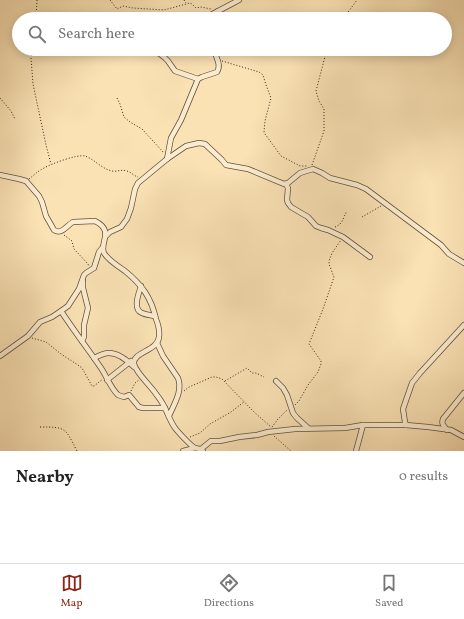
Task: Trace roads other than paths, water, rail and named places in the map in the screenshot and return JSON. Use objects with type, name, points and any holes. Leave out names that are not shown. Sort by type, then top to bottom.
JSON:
[{"type":"street","points":[[218,11],[239,0]]},
{"type":"street","points":[[163,56],[175,71],[198,79]]},
{"type":"street","points":[[167,158],[173,133],[181,120],[198,79],[217,72],[219,68],[216,56]]},
{"type":"street","points":[[0,356],[28,336],[40,322],[52,317],[68,306],[86,273],[94,268],[97,256],[103,247],[106,236],[110,232],[121,227],[127,220],[136,185],[167,158],[186,146],[202,143],[226,165],[248,169],[286,184],[288,188],[287,200],[291,207],[308,217],[316,226],[343,237],[370,257]]},
{"type":"street","points":[[286,184],[300,173],[313,169],[322,172],[330,178],[357,185],[366,189],[431,237],[449,254],[464,263]]},
{"type":"street","points":[[0,175],[19,178],[26,181],[39,196],[46,216],[54,230],[57,232],[64,230],[73,222],[93,221],[98,222],[106,236]]},
{"type":"street","points":[[103,247],[104,253],[108,258],[132,277],[149,297],[159,330],[159,338],[153,347],[129,362],[107,379]]},
{"type":"street","points":[[82,341],[84,337],[83,330],[88,308],[83,288],[83,280]]},
{"type":"street","points":[[141,286],[137,307],[142,314],[155,316]]},
{"type":"street","points":[[61,311],[118,395],[124,397],[129,395],[137,406],[142,408],[165,408]]},
{"type":"street","points":[[406,425],[403,409],[412,383],[464,325]]},
{"type":"street","points":[[157,343],[163,356],[178,378],[180,386],[169,416]]},
{"type":"street","points":[[94,358],[104,353],[112,353],[129,362],[137,370]]},
{"type":"street","points":[[135,358],[134,364],[137,370],[156,393],[175,428],[195,448],[202,450],[211,441],[220,441],[268,432],[308,428],[345,428],[363,425],[406,425],[447,430],[464,437]]},
{"type":"street","points":[[276,381],[287,395],[297,418],[308,428]]},
{"type":"street","points":[[447,430],[443,425],[443,419],[464,392]]},
{"type":"street","points":[[356,451],[363,425]]},
{"type":"street","points":[[183,451],[195,448]]}]
